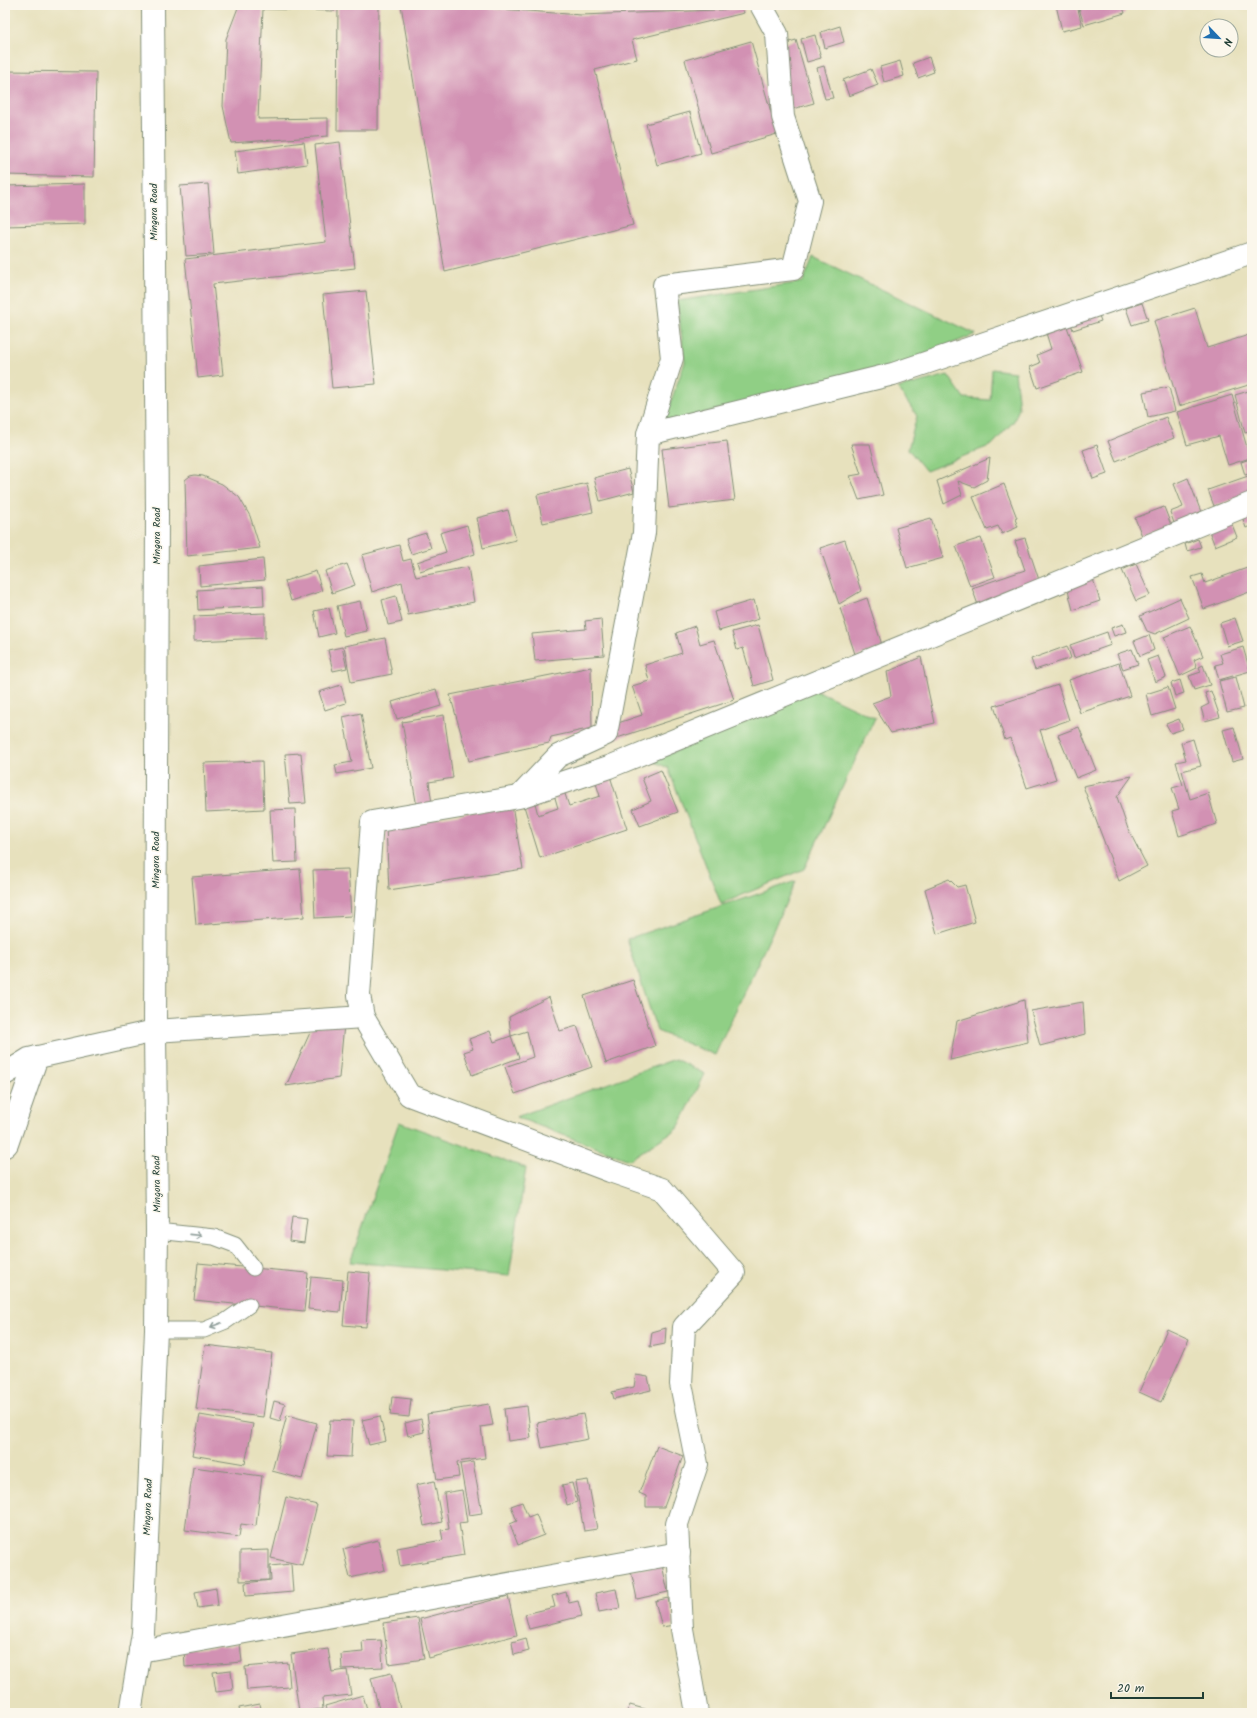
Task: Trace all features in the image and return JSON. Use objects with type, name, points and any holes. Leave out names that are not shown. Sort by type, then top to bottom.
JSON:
[{"type":"street","name":"Mingora Road","points":[[130,1713],[143,1633],[156,1330],[157,1231],[155,1031],[157,506],[153,5]]},
{"type":"street","points":[[519,797],[558,756],[606,734],[644,534],[648,434],[672,358],[664,285],[793,269],[810,201],[783,116],[777,34],[761,5]]},
{"type":"street","points":[[648,434],[893,374],[1252,253]]},
{"type":"street","points":[[697,1713],[682,1629],[677,1524],[697,1464],[681,1384],[684,1327],[734,1273],[662,1189],[610,1171],[409,1095],[363,1017],[359,995],[372,822],[519,797],[610,767],[1252,503]]},
{"type":"street","points":[[5,1074],[29,1059],[155,1031],[363,1017]]},
{"type":"street","points":[[5,1146],[37,1058]]},
{"type":"street","points":[[140,1651],[679,1553]]},
{"type":"lane","points":[[157,1231],[214,1237],[235,1245],[253,1268]]},
{"type":"lane","points":[[156,1330],[204,1330],[226,1321],[249,1305]]},
{"type":"green space","points":[[813,257],[976,334],[896,366],[663,423],[685,362],[677,301],[803,282]]},
{"type":"green space","points":[[992,369],[1015,372],[1019,408],[1014,421],[992,445],[926,471],[908,449],[917,416],[898,388],[948,375],[964,398],[990,400]]},
{"type":"green space","points":[[816,690],[875,718],[804,869],[721,904],[668,768],[653,761]]},
{"type":"green space","points":[[796,881],[715,1055],[657,1031],[627,939]]},
{"type":"green space","points":[[675,1059],[705,1074],[678,1128],[629,1160],[516,1117]]},
{"type":"green space","points":[[399,1122],[526,1168],[509,1276],[350,1262]]},
{"type":"building","points":[[239,5],[335,5],[335,11],[263,9],[258,119],[328,118],[328,136],[231,143],[223,106],[226,39]]},
{"type":"building","points":[[338,5],[379,5],[378,130],[337,130]]},
{"type":"building","points":[[401,5],[448,5],[581,15],[743,9],[744,13],[632,40],[637,59],[595,70],[633,225],[445,272]]},
{"type":"building","points":[[1056,5],[1077,5],[1082,26],[1062,31]]},
{"type":"building","points":[[1078,5],[1122,5],[1125,13],[1084,25]]},
{"type":"building","points":[[840,26],[844,42],[825,48],[821,32]]},
{"type":"building","points":[[815,35],[821,58],[807,62],[801,39]]},
{"type":"building","points":[[796,40],[814,103],[789,110],[772,47]]},
{"type":"building","points":[[751,41],[777,134],[711,153],[685,60]]},
{"type":"building","points":[[929,57],[934,72],[918,78],[913,63]]},
{"type":"building","points":[[900,61],[904,76],[884,82],[880,67]]},
{"type":"building","points":[[824,66],[833,98],[825,99],[817,68]]},
{"type":"building","points":[[871,69],[878,85],[849,96],[843,80]]},
{"type":"building","points":[[5,71],[96,72],[94,177],[5,175]]},
{"type":"building","points":[[690,112],[701,153],[657,165],[646,124]]},
{"type":"building","points":[[304,142],[307,164],[238,174],[235,151]]},
{"type":"building","points":[[340,142],[355,268],[213,284],[223,375],[198,378],[185,259],[326,242],[315,145]]},
{"type":"building","points":[[85,184],[85,224],[5,226],[5,186]]},
{"type":"building","points":[[208,184],[214,254],[186,256],[180,186]]},
{"type":"building","points":[[366,291],[376,384],[332,388],[323,295]]},
{"type":"building","points":[[1142,303],[1148,320],[1132,325],[1126,308]]},
{"type":"building","points":[[1096,308],[1101,321],[1073,330],[1069,317]]},
{"type":"building","points":[[1195,308],[1207,348],[1252,334],[1252,384],[1179,406],[1154,321]]},
{"type":"building","points":[[1065,321],[1083,372],[1037,388],[1030,367],[1040,363],[1037,355],[1051,349],[1046,333]]},
{"type":"building","points":[[1169,387],[1175,411],[1148,417],[1143,392]]},
{"type":"building","points":[[1252,390],[1252,431],[1245,433],[1235,395]]},
{"type":"building","points":[[1232,395],[1250,458],[1228,465],[1219,436],[1187,445],[1177,412]]},
{"type":"building","points":[[1166,417],[1174,438],[1116,461],[1108,441]]},
{"type":"building","points":[[727,441],[735,500],[669,508],[662,449]]},
{"type":"building","points":[[851,444],[870,444],[883,495],[859,500],[850,476],[861,474]]},
{"type":"building","points":[[1097,445],[1107,474],[1093,479],[1083,450]]},
{"type":"building","points":[[990,458],[987,480],[974,487],[958,481],[962,495],[944,504],[937,481]]},
{"type":"building","points":[[1250,459],[1252,473],[1245,475],[1241,462]]},
{"type":"building","points":[[628,469],[634,492],[600,501],[594,478]]},
{"type":"building","points":[[1251,475],[1252,493],[1214,506],[1208,490]]},
{"type":"building","points":[[190,476],[203,476],[222,484],[239,497],[250,516],[260,548],[187,556],[185,480]]},
{"type":"building","points":[[1188,478],[1201,512],[1174,523],[1170,512],[1183,507],[1174,484]]},
{"type":"building","points":[[587,483],[593,512],[543,523],[537,495]]},
{"type":"building","points":[[1004,484],[1017,518],[1015,519],[1018,527],[1002,534],[998,526],[987,530],[973,497]]},
{"type":"building","points":[[1164,507],[1171,525],[1142,536],[1135,518]]},
{"type":"building","points":[[508,510],[516,540],[483,548],[477,518]]},
{"type":"building","points":[[1252,515],[1252,525],[1246,528],[1243,519]]},
{"type":"building","points":[[931,518],[943,558],[907,568],[896,528]]},
{"type":"building","points":[[1231,522],[1237,537],[1215,546],[1209,531]]},
{"type":"building","points":[[467,525],[475,554],[420,571],[417,562],[446,552],[440,533]]},
{"type":"building","points":[[426,533],[431,548],[411,554],[406,539]]},
{"type":"building","points":[[981,538],[995,577],[970,586],[956,546]]},
{"type":"building","points":[[1025,538],[1040,583],[978,605],[972,588],[1025,570],[1015,541]]},
{"type":"building","points":[[1198,539],[1201,547],[1187,551],[1185,544]]},
{"type":"building","points":[[845,540],[861,591],[839,604],[820,548]]},
{"type":"building","points":[[399,545],[403,561],[411,559],[416,577],[468,567],[474,602],[408,615],[402,582],[372,592],[362,555]]},
{"type":"building","points":[[263,559],[265,580],[200,586],[199,566]]},
{"type":"building","points":[[347,564],[355,585],[332,593],[325,571]]},
{"type":"building","points":[[1136,564],[1150,595],[1136,601],[1122,570]]},
{"type":"building","points":[[1250,567],[1252,572],[1252,591],[1204,609],[1192,577],[1202,574],[1205,583]]},
{"type":"building","points":[[316,571],[322,591],[291,601],[285,581]]},
{"type":"building","points":[[1093,579],[1100,601],[1073,610],[1067,587]]},
{"type":"building","points":[[263,586],[264,606],[198,610],[197,590]]},
{"type":"building","points":[[396,596],[402,622],[388,625],[382,600]]},
{"type":"building","points":[[867,598],[883,648],[856,657],[840,608]]},
{"type":"building","points":[[1180,598],[1189,618],[1155,634],[1147,631],[1140,616]]},
{"type":"building","points":[[754,600],[759,619],[719,631],[714,612]]},
{"type":"building","points":[[360,601],[367,631],[344,636],[337,606]]},
{"type":"building","points":[[329,608],[335,633],[319,637],[314,611]]},
{"type":"building","points":[[265,613],[265,638],[194,641],[194,616]]},
{"type":"building","points":[[1235,618],[1243,641],[1227,646],[1220,623]]},
{"type":"building","points":[[601,619],[604,655],[535,661],[532,634],[586,629],[585,621]]},
{"type":"building","points":[[1123,624],[1126,632],[1114,636],[1111,628]]},
{"type":"building","points":[[758,625],[773,680],[754,686],[743,648],[737,650],[732,632]]},
{"type":"building","points":[[695,626],[700,644],[714,640],[734,700],[614,739],[609,726],[642,715],[632,686],[649,681],[645,665],[682,653],[676,633]]},
{"type":"building","points":[[1190,626],[1203,656],[1194,660],[1197,668],[1180,676],[1164,637]]},
{"type":"building","points":[[1107,632],[1111,645],[1074,658],[1070,645]]},
{"type":"building","points":[[1149,635],[1154,650],[1140,656],[1134,641]]},
{"type":"building","points":[[385,638],[392,674],[351,682],[344,646]]},
{"type":"building","points":[[1067,646],[1071,658],[1035,670],[1031,659]]},
{"type":"building","points":[[342,647],[347,668],[333,671],[328,650]]},
{"type":"building","points":[[1243,647],[1250,671],[1219,680],[1215,665],[1223,663],[1220,654]]},
{"type":"building","points":[[1132,649],[1138,664],[1123,669],[1117,654]]},
{"type":"building","points":[[1158,656],[1166,677],[1155,682],[1147,660]]},
{"type":"building","points":[[921,657],[935,723],[891,733],[872,703],[891,696],[887,672]]},
{"type":"building","points":[[1119,663],[1130,696],[1080,713],[1069,680]]},
{"type":"building","points":[[1203,665],[1210,685],[1194,690],[1189,676],[1201,672],[1199,667]]},
{"type":"building","points":[[591,667],[592,728],[551,737],[549,743],[469,761],[450,695]]},
{"type":"building","points":[[1236,677],[1244,708],[1227,712],[1219,681]]},
{"type":"building","points":[[1180,680],[1184,693],[1175,696],[1171,683]]},
{"type":"building","points":[[341,685],[346,703],[325,710],[319,692]]},
{"type":"building","points":[[1058,685],[1069,720],[1040,730],[1056,779],[1027,788],[1010,738],[1005,740],[994,706]]},
{"type":"building","points":[[1168,687],[1175,709],[1152,716],[1146,694]]},
{"type":"building","points":[[436,689],[441,706],[397,719],[392,702]]},
{"type":"building","points":[[1211,691],[1220,717],[1205,721],[1201,708],[1209,704],[1205,693]]},
{"type":"building","points":[[361,713],[371,768],[337,774],[335,765],[352,762],[343,717]]},
{"type":"building","points":[[444,715],[453,778],[429,782],[432,804],[417,807],[402,722]]},
{"type":"building","points":[[1179,719],[1183,729],[1171,733],[1166,724]]},
{"type":"building","points":[[1079,727],[1096,770],[1076,778],[1058,735]]},
{"type":"building","points":[[1234,727],[1243,759],[1232,762],[1223,730]]},
{"type":"building","points":[[1193,739],[1201,766],[1182,771],[1190,799],[1208,793],[1217,824],[1179,836],[1172,811],[1179,809],[1172,788],[1183,785],[1176,762],[1186,760],[1181,743]]},
{"type":"building","points":[[301,753],[306,803],[290,804],[285,754]]},
{"type":"building","points":[[262,761],[264,809],[206,812],[204,763]]},
{"type":"building","points":[[661,770],[678,812],[640,826],[633,809],[651,801],[642,778]]},
{"type":"building","points":[[609,773],[627,829],[540,858],[524,806],[535,803],[538,815],[558,808],[553,791],[563,788],[569,806],[600,796],[594,777]]},
{"type":"building","points":[[1132,776],[1117,797],[1128,829],[1147,866],[1119,881],[1083,786]]},
{"type":"building","points":[[512,805],[523,869],[389,890],[386,827]]},
{"type":"building","points":[[295,809],[297,862],[273,863],[270,810]]},
{"type":"building","points":[[300,869],[304,917],[196,925],[192,877]]},
{"type":"building","points":[[348,869],[351,916],[315,918],[313,870]]},
{"type":"building","points":[[949,879],[957,887],[965,885],[975,922],[937,934],[925,889]]},
{"type":"building","points":[[633,980],[655,1046],[606,1063],[584,996]]},
{"type":"building","points":[[549,997],[560,1031],[577,1026],[592,1067],[515,1094],[505,1067],[533,1057],[527,1031],[511,1036],[509,1017]]},
{"type":"building","points":[[1024,1000],[1028,1042],[950,1060],[957,1021]]},
{"type":"building","points":[[1083,1002],[1085,1034],[1040,1046],[1031,1011]]},
{"type":"building","points":[[344,1024],[339,1078],[286,1086],[313,1026]]},
{"type":"building","points":[[490,1031],[494,1042],[511,1036],[519,1058],[472,1075],[464,1052],[473,1049],[469,1039]]},
{"type":"building","points":[[292,1217],[307,1219],[304,1243],[289,1241]]},
{"type":"building","points":[[198,1263],[308,1273],[304,1311],[194,1300]]},
{"type":"building","points":[[348,1271],[370,1273],[366,1327],[343,1325]]},
{"type":"building","points":[[311,1277],[343,1280],[340,1312],[308,1309]]},
{"type":"building","points":[[666,1328],[665,1344],[650,1347],[652,1332]]},
{"type":"building","points":[[1167,1329],[1189,1339],[1161,1402],[1139,1392]]},
{"type":"building","points":[[205,1345],[272,1353],[263,1417],[196,1409]]},
{"type":"building","points":[[636,1375],[648,1377],[651,1390],[614,1399],[612,1392],[634,1387]]},
{"type":"building","points":[[392,1397],[411,1399],[409,1417],[390,1415]]},
{"type":"building","points":[[274,1401],[285,1404],[280,1421],[270,1418]]},
{"type":"building","points":[[489,1404],[493,1425],[481,1427],[485,1458],[457,1462],[459,1477],[437,1480],[427,1414]]},
{"type":"building","points":[[527,1406],[531,1438],[508,1441],[504,1409]]},
{"type":"building","points":[[583,1414],[588,1439],[542,1448],[537,1423]]},
{"type":"building","points":[[200,1415],[253,1424],[245,1464],[192,1455]]},
{"type":"building","points":[[287,1415],[317,1423],[302,1479],[272,1471]]},
{"type":"building","points":[[380,1416],[386,1441],[369,1445],[362,1420]]},
{"type":"building","points":[[421,1419],[424,1432],[408,1436],[405,1423]]},
{"type":"building","points":[[330,1420],[353,1421],[351,1457],[327,1456]]},
{"type":"building","points":[[657,1446],[683,1456],[664,1507],[646,1507],[646,1496],[639,1493]]},
{"type":"building","points":[[473,1462],[482,1513],[469,1515],[460,1464]]},
{"type":"building","points":[[193,1467],[262,1476],[256,1526],[241,1524],[239,1537],[185,1530]]},
{"type":"building","points":[[588,1480],[597,1529],[584,1531],[575,1482]]},
{"type":"building","points":[[434,1481],[442,1522],[424,1526],[416,1485]]},
{"type":"building","points":[[572,1483],[577,1502],[567,1505],[562,1485]]},
{"type":"building","points":[[462,1490],[467,1522],[459,1523],[464,1555],[400,1566],[397,1548],[443,1540],[441,1530],[449,1529],[444,1493]]},
{"type":"building","points":[[286,1497],[317,1505],[302,1565],[271,1558]]},
{"type":"building","points":[[522,1502],[528,1517],[536,1514],[544,1535],[518,1545],[510,1524],[517,1521],[511,1506]]},
{"type":"building","points":[[378,1540],[385,1570],[350,1578],[343,1549]]},
{"type":"building","points":[[269,1550],[269,1580],[240,1581],[240,1551]]},
{"type":"building","points":[[291,1564],[293,1592],[246,1596],[245,1583],[271,1580],[270,1566]]},
{"type":"building","points":[[662,1565],[668,1592],[637,1599],[631,1571]]},
{"type":"building","points":[[216,1588],[218,1605],[198,1608],[195,1592]]},
{"type":"building","points":[[616,1589],[620,1608],[599,1612],[595,1593]]},
{"type":"building","points":[[566,1592],[569,1603],[578,1601],[582,1616],[529,1629],[525,1614],[555,1607],[552,1596]]},
{"type":"building","points":[[508,1596],[517,1635],[429,1658],[420,1619]]},
{"type":"building","points":[[668,1598],[674,1625],[662,1627],[655,1601]]},
{"type":"building","points":[[418,1618],[424,1659],[389,1664],[383,1623]]},
{"type":"building","points":[[526,1638],[529,1651],[514,1655],[512,1642]]},
{"type":"building","points":[[381,1640],[383,1667],[342,1669],[341,1654],[363,1652],[362,1641]]},
{"type":"building","points":[[240,1644],[242,1662],[185,1667],[184,1649]]},
{"type":"building","points":[[328,1649],[332,1672],[347,1670],[351,1695],[322,1698],[323,1709],[299,1712],[291,1654]]},
{"type":"building","points":[[288,1663],[290,1687],[247,1690],[245,1667]]},
{"type":"building","points":[[231,1670],[233,1690],[216,1692],[213,1672]]},
{"type":"building","points":[[391,1673],[401,1713],[380,1713],[371,1678]]},
{"type":"building","points":[[363,1695],[368,1713],[327,1713],[325,1706]]},
{"type":"building","points":[[260,1704],[262,1713],[240,1713],[239,1708]]},
{"type":"building","points":[[630,1705],[659,1713],[626,1713]]}]
